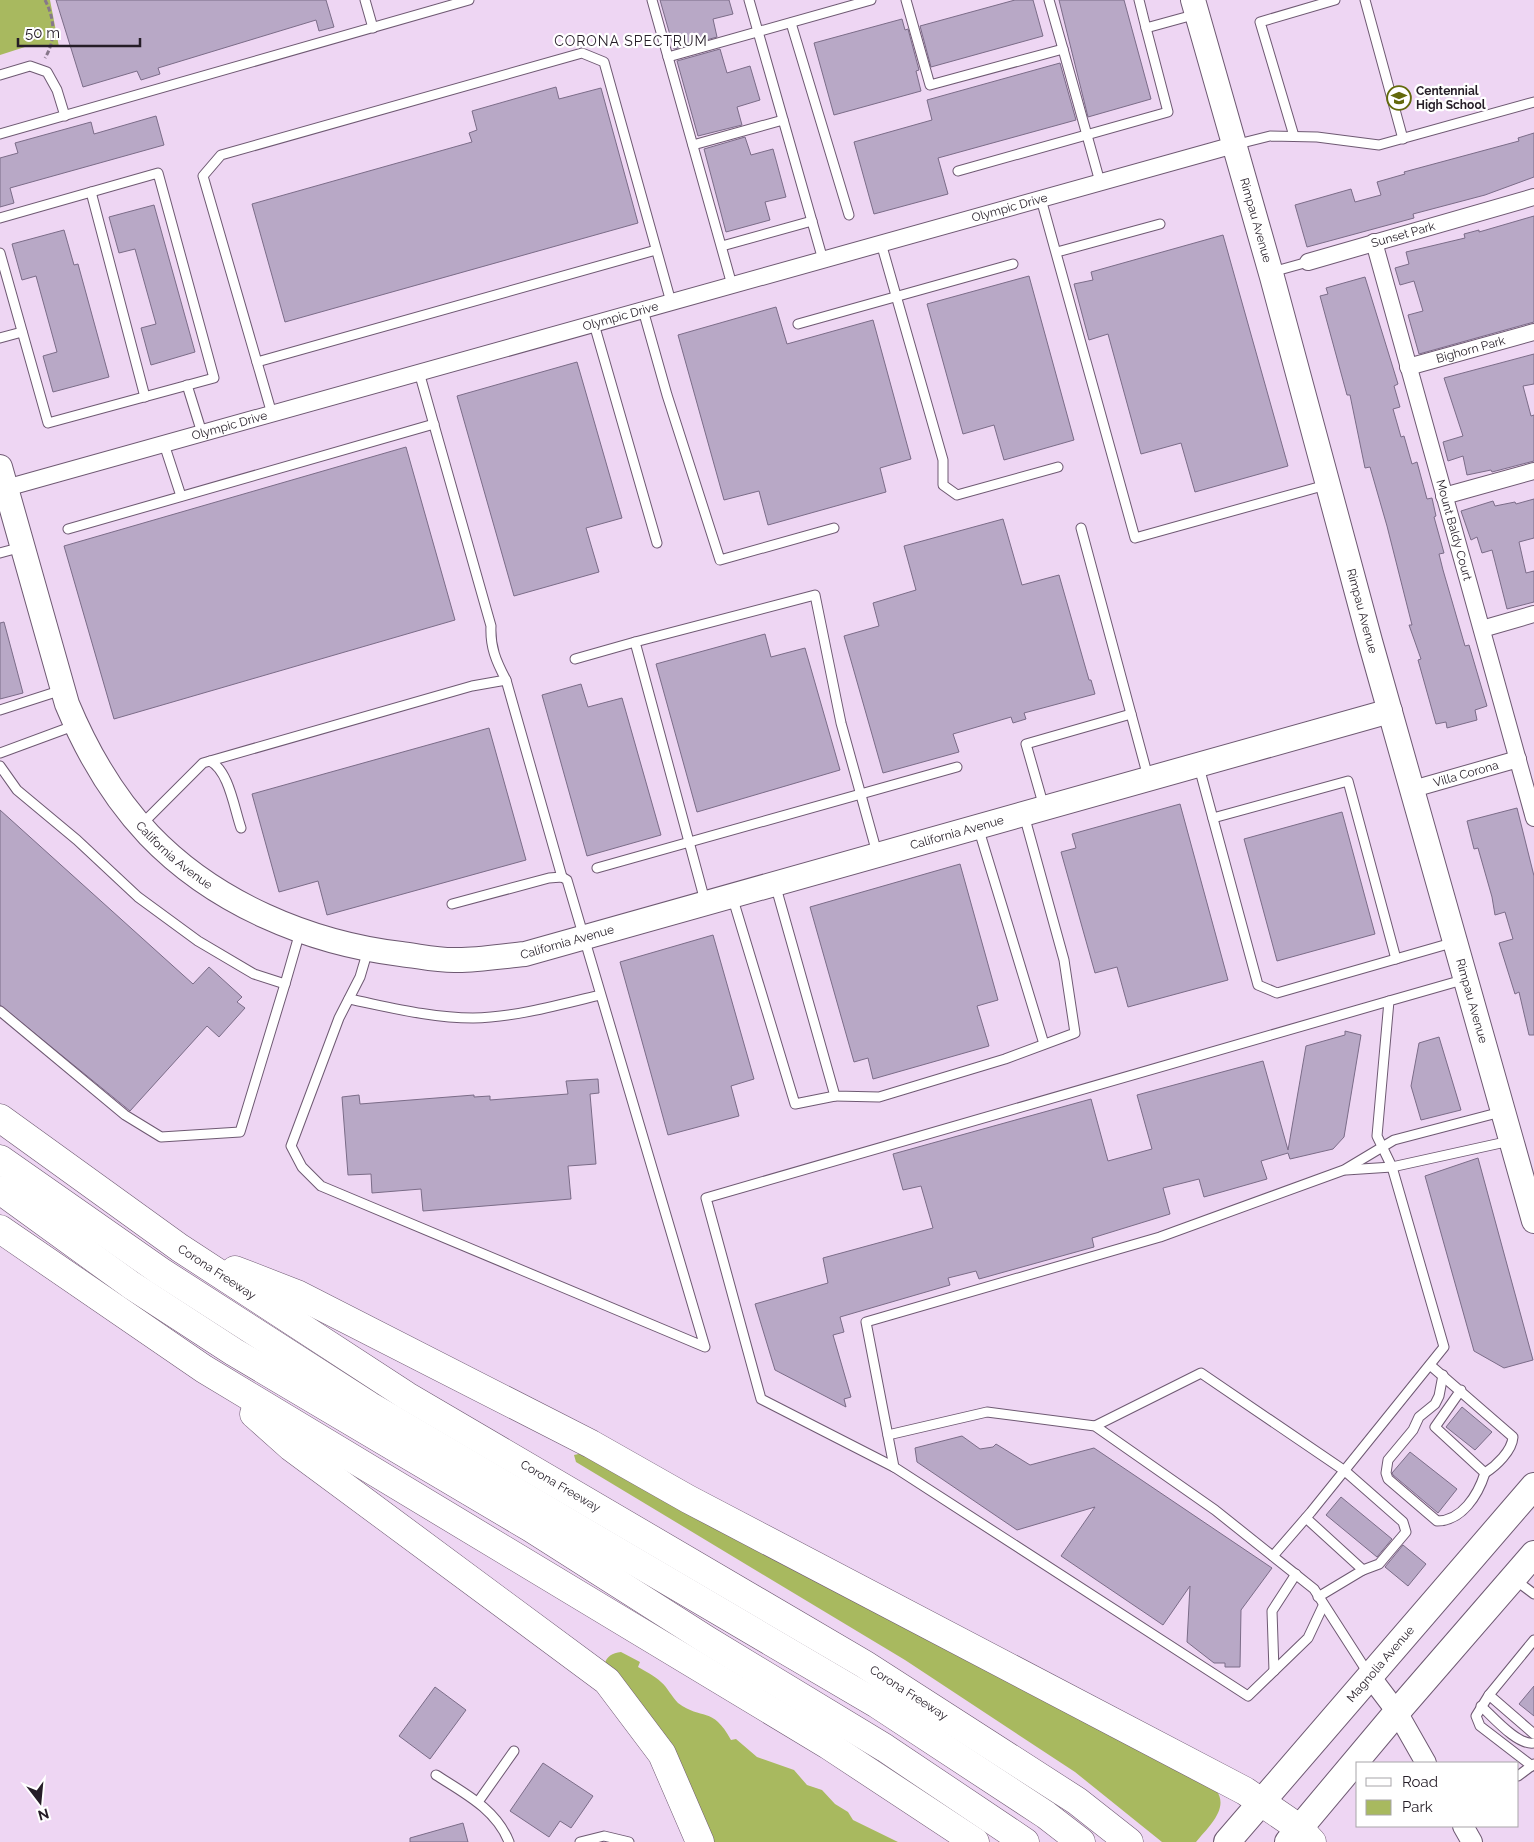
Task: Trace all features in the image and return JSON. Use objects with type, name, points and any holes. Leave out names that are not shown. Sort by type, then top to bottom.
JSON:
[{"type":"highway","name":"Corona Freeway","points":[[0,1118],[180,1248],[407,1396],[864,1664],[1077,1801],[1129,1842]]},
{"type":"highway","points":[[0,1160],[160,1271],[345,1390],[877,1704],[1046,1815],[1082,1842]]},
{"type":"highway","points":[[0,1190],[131,1285],[234,1352],[531,1528],[708,1640],[885,1748],[1026,1842]]},
{"type":"highway","points":[[0,1230],[204,1369],[819,1740],[975,1842]]},
{"type":"highway","points":[[180,1248],[297,1294],[582,1439],[697,1504],[1245,1791],[1300,1837]]},
{"type":"highway","points":[[204,1369],[291,1447],[607,1681],[662,1754],[700,1842]]},
{"type":"main road","name":"Rimpau Avenue","points":[[1195,7],[1271,272],[1390,711],[1534,1221]]},
{"type":"main road","name":"California Avenue","points":[[3,478],[11,550],[62,690],[76,725],[99,769],[141,825],[187,868],[223,893],[264,916],[300,930],[368,950],[456,961],[525,954],[731,894],[1390,711]]},
{"type":"main road","name":"Magnolia Avenue","points":[[1230,1837],[1534,1486]]},
{"type":"main road","points":[[1358,1762],[1397,1712],[1534,1554]]},
{"type":"main road","points":[[1300,1837],[1356,1765]]},
{"type":"street","name":"Olympic Drive","points":[[3,478],[164,444],[1234,145]]},
{"type":"street","name":"Sunset Park","points":[[1308,262],[1534,198]]},
{"type":"street","name":"Mount Baldy Court","points":[[1374,242],[1534,818]]},
{"type":"street","name":"Bighorn Park","points":[[1408,367],[1534,332]]},
{"type":"street","points":[[1444,496],[1534,471]]},
{"type":"street","points":[[1482,629],[1534,614]]},
{"type":"street","name":"Villa Corona","points":[[1413,789],[1518,759]]},
{"type":"street","points":[[1369,1675],[1397,1712],[1425,1762]]},
{"type":"street","points":[[1464,1827],[1472,1842]]},
{"type":"lane","points":[[366,0],[373,28]]},
{"type":"lane","points":[[0,134],[469,0]]},
{"type":"lane","points":[[652,0],[732,285]]},
{"type":"lane","points":[[749,0],[823,260]]},
{"type":"lane","points":[[668,58],[871,0]]},
{"type":"lane","points":[[1050,0],[1100,182]]},
{"type":"lane","points":[[958,171],[1168,112],[1139,0]]},
{"type":"lane","points":[[1294,136],[1260,22],[1311,3],[1335,0]]},
{"type":"lane","points":[[1365,0],[1403,139]]},
{"type":"lane","points":[[908,1],[930,85],[1063,49]]},
{"type":"lane","points":[[1146,28],[1195,7]]},
{"type":"lane","points":[[791,23],[849,215]]},
{"type":"lane","points":[[272,414],[203,176],[221,155],[582,53],[604,62],[671,302]]},
{"type":"lane","points":[[0,75],[30,66],[47,72],[57,90],[65,116]]},
{"type":"lane","points":[[1234,145],[1270,136],[1294,136],[1379,145],[1534,102]]},
{"type":"lane","points":[[693,145],[784,120]]},
{"type":"lane","points":[[0,218],[158,173],[214,378],[48,423],[0,254]]},
{"type":"lane","points":[[91,192],[146,396]]},
{"type":"lane","points":[[1041,199],[1135,538],[1328,484]]},
{"type":"lane","points":[[722,246],[812,221]]},
{"type":"lane","points":[[1057,252],[1160,224]]},
{"type":"lane","points":[[881,243],[943,460],[943,485],[957,495],[1058,467]]},
{"type":"lane","points":[[257,362],[656,250]]},
{"type":"lane","name":"Sunset Park","points":[[1271,272],[1308,262]]},
{"type":"lane","points":[[798,324],[1013,264]]},
{"type":"lane","points":[[643,310],[667,395],[720,560],[834,528]]},
{"type":"lane","points":[[594,324],[657,543]]},
{"type":"lane","points":[[0,338],[22,332]]},
{"type":"lane","points":[[420,372],[491,626],[490,639],[494,656],[506,680],[562,877]]},
{"type":"lane","points":[[188,385],[202,433]]},
{"type":"lane","points":[[68,528],[434,424]]},
{"type":"lane","points":[[164,444],[181,496]]},
{"type":"lane","points":[[1081,528],[1148,778]]},
{"type":"lane","points":[[574,659],[815,595],[842,723],[877,853]]},
{"type":"lane","points":[[635,642],[705,902]]},
{"type":"lane","points":[[141,825],[203,763],[472,686],[506,680]]},
{"type":"lane","points":[[0,710],[62,690]]},
{"type":"lane","points":[[731,894],[796,1104],[835,1096],[879,1097],[1005,1059],[1075,1033],[1064,960],[1033,810],[1026,744],[1131,714]]},
{"type":"lane","points":[[0,753],[76,725]]},
{"type":"lane","points":[[210,761],[219,766],[225,774],[241,828]]},
{"type":"lane","points":[[1198,764],[1258,985],[1277,993],[1456,942]]},
{"type":"lane","points":[[0,766],[17,790],[77,840],[138,898],[198,941],[246,969],[285,984]]},
{"type":"lane","points":[[597,868],[957,767]]},
{"type":"lane","points":[[1213,818],[1348,781],[1396,959]]},
{"type":"lane","points":[[978,825],[1044,1044]]},
{"type":"lane","points":[[368,950],[360,977],[338,1018],[291,1146],[302,1167],[322,1186],[705,1347],[567,880],[562,877],[549,878],[452,904]]},
{"type":"lane","points":[[775,882],[835,1096]]},
{"type":"lane","points":[[0,1011],[126,1115],[161,1137],[240,1132],[300,930]]},
{"type":"lane","points":[[1323,1606],[1308,1638],[1248,1696],[894,1467],[761,1399],[706,1198],[1466,979]]},
{"type":"lane","points":[[349,999],[418,1013],[473,1018],[538,1010],[600,995]]},
{"type":"lane","points":[[1273,1556],[1444,1347],[1392,1167],[1377,1136],[1389,1001]]},
{"type":"lane","points":[[894,1467],[866,1322],[1160,1236],[1344,1170],[1394,1140],[1502,1112]]},
{"type":"lane","points":[[1344,1170],[1392,1167],[1510,1141]]},
{"type":"lane","points":[[1430,1365],[1443,1375],[1461,1390],[1512,1437],[1512,1444],[1494,1467],[1485,1473],[1480,1487],[1460,1513],[1454,1519],[1438,1521],[1388,1479],[1386,1473],[1388,1460],[1413,1430],[1419,1417],[1435,1404],[1439,1396],[1443,1375]]},
{"type":"lane","points":[[1095,1426],[1201,1373],[1345,1470],[1406,1527],[1406,1532],[1379,1564],[1363,1570],[1318,1597]]},
{"type":"lane","points":[[1461,1390],[1435,1427],[1485,1473]]},
{"type":"lane","points":[[888,1435],[987,1412],[1095,1426],[1215,1510],[1314,1589],[1323,1606],[1369,1675]]},
{"type":"lane","points":[[1306,1518],[1363,1570]]},
{"type":"lane","points":[[1274,1671],[1272,1611],[1296,1574]]},
{"type":"lane","points":[[1513,1578],[1534,1594]]},
{"type":"lane","points":[[1519,1775],[1533,1765],[1480,1726],[1476,1716],[1489,1695],[1534,1640]]},
{"type":"lane","points":[[1489,1695],[1534,1734]]},
{"type":"lane","points":[[1481,1706],[1518,1740],[1529,1744],[1534,1743]]},
{"type":"lane","points":[[478,1802],[514,1751]]},
{"type":"lane","points":[[436,1775],[478,1802],[505,1831],[509,1842]]},
{"type":"lane","points":[[580,1842],[604,1836],[629,1842]]},
{"type":"path","points":[[39,69],[52,47],[53,20],[45,0]]},
{"type":"green space","points":[[0,0],[50,0],[59,47],[28,46],[0,55]]},
{"type":"green space","points":[[583,1453],[1216,1790],[1220,1797],[1220,1804],[1216,1817],[1196,1842],[1162,1842],[1075,1772],[905,1660],[576,1462],[574,1455]]},
{"type":"green space","points":[[621,1652],[640,1662],[638,1667],[659,1680],[678,1703],[718,1722],[731,1740],[736,1739],[757,1757],[794,1770],[807,1785],[822,1790],[835,1804],[848,1812],[853,1820],[898,1842],[712,1842],[680,1770],[655,1724],[623,1683],[604,1665],[610,1656]]},
{"type":"building","points":[[56,0],[326,0],[334,27],[319,31],[316,20],[158,68],[160,74],[141,80],[137,71],[83,87]]},
{"type":"building","points":[[660,0],[729,0],[733,14],[713,19],[717,37],[674,49]]},
{"type":"building","points":[[1015,0],[1033,0],[1043,36],[931,67],[920,26]]},
{"type":"building","points":[[1059,0],[1124,0],[1151,99],[1088,117]]},
{"type":"building","points":[[902,19],[905,30],[908,29],[919,70],[916,71],[921,91],[834,115],[814,43]]},
{"type":"building","points":[[720,49],[727,73],[750,66],[760,100],[737,107],[742,125],[698,136],[677,61]]},
{"type":"building","points":[[1060,63],[1076,120],[938,158],[948,194],[874,214],[854,142],[932,120],[927,100]]},
{"type":"building","points":[[556,87],[559,99],[601,88],[638,223],[285,322],[252,204],[472,142],[469,133],[477,130],[472,111]]},
{"type":"building","points":[[156,116],[164,145],[10,188],[14,203],[0,207],[0,158],[18,153],[15,143],[91,122],[94,134]]},
{"type":"building","points":[[1534,133],[1534,177],[1485,195],[1413,214],[1414,218],[1307,247],[1295,205],[1351,189],[1355,202],[1381,195],[1377,182],[1405,174],[1404,172],[1519,141],[1518,138]]},
{"type":"building","points":[[745,137],[751,155],[773,149],[786,197],[765,202],[770,220],[726,232],[704,149]]},
{"type":"building","points":[[154,205],[195,352],[151,365],[141,328],[156,324],[135,249],[119,253],[109,217]]},
{"type":"building","points":[[1534,216],[1534,322],[1419,354],[1408,315],[1423,311],[1414,281],[1400,285],[1395,268],[1409,264],[1406,252],[1465,238],[1464,234],[1479,230],[1479,232]]},
{"type":"building","points":[[64,230],[74,265],[78,264],[109,377],[53,392],[43,356],[57,352],[36,276],[22,280],[12,244]]},
{"type":"building","points":[[1223,235],[1288,466],[1195,492],[1181,443],[1141,454],[1108,334],[1089,340],[1074,284],[1093,280],[1091,272]]},
{"type":"building","points":[[1029,276],[1074,440],[1004,460],[994,425],[963,434],[927,304]]},
{"type":"building","points":[[1365,277],[1398,384],[1394,386],[1400,407],[1393,409],[1401,437],[1404,436],[1412,464],[1417,462],[1427,499],[1432,498],[1436,516],[1434,517],[1444,553],[1439,554],[1443,570],[1465,646],[1469,645],[1487,706],[1475,710],[1477,720],[1447,728],[1446,722],[1436,724],[1418,660],[1421,659],[1409,625],[1412,625],[1387,526],[1370,467],[1365,468],[1350,395],[1347,395],[1320,296],[1328,294],[1326,288]]},
{"type":"building","points":[[776,307],[787,344],[873,320],[911,459],[880,468],[886,492],[768,525],[759,491],[724,500],[678,335]]},
{"type":"building","points":[[1534,354],[1534,384],[1523,386],[1531,416],[1534,415],[1534,461],[1492,472],[1491,470],[1467,475],[1463,456],[1448,461],[1443,442],[1463,436],[1444,378]]},
{"type":"building","points":[[577,362],[622,518],[586,528],[599,572],[514,596],[457,396]]},
{"type":"building","points":[[406,447],[455,620],[114,719],[64,546]]},
{"type":"building","points":[[1534,499],[1534,538],[1519,542],[1526,573],[1534,571],[1534,602],[1507,609],[1492,550],[1482,553],[1477,537],[1471,540],[1461,511],[1493,501],[1495,506],[1515,502],[1516,504]]},
{"type":"building","points":[[1003,519],[1022,585],[1059,575],[1089,680],[1091,680],[1095,694],[1024,713],[1026,719],[1013,723],[1011,717],[953,734],[959,752],[883,773],[844,636],[879,626],[873,603],[916,590],[904,546]]},
{"type":"building","points":[[4,622],[23,693],[0,699],[0,623]]},
{"type":"building","points":[[765,634],[771,657],[805,648],[840,770],[697,812],[656,664]]},
{"type":"building","points":[[581,684],[588,707],[622,698],[661,835],[587,856],[542,695]]},
{"type":"building","points":[[489,728],[526,860],[327,915],[318,881],[279,892],[252,794]]},
{"type":"building","points":[[1180,804],[1228,980],[1128,1007],[1117,967],[1095,973],[1061,852],[1076,848],[1072,834]]},
{"type":"building","points":[[1517,808],[1534,876],[1534,1035],[1529,1035],[1519,992],[1515,994],[1499,943],[1513,939],[1505,912],[1495,915],[1492,897],[1478,848],[1474,849],[1467,821]]},
{"type":"building","points":[[0,810],[193,984],[209,967],[242,997],[237,1002],[245,1008],[219,1037],[207,1026],[130,1111],[0,1005]]},
{"type":"building","points":[[1342,812],[1375,934],[1277,961],[1244,839]]},
{"type":"building","points":[[960,864],[998,1000],[977,1006],[989,1046],[873,1079],[868,1058],[854,1062],[810,907]]},
{"type":"building","points":[[713,935],[754,1079],[731,1086],[739,1116],[668,1135],[620,962]]},
{"type":"building","points":[[1345,1031],[1361,1035],[1344,1137],[1333,1149],[1290,1159],[1288,1153],[1261,1161],[1267,1179],[1204,1197],[1199,1179],[1163,1188],[1170,1214],[1092,1238],[1094,1247],[979,1279],[976,1271],[948,1278],[950,1285],[840,1317],[844,1332],[833,1335],[851,1397],[844,1399],[846,1407],[775,1370],[755,1304],[828,1283],[823,1258],[933,1228],[921,1186],[903,1190],[893,1154],[1091,1099],[1108,1161],[1152,1149],[1137,1095],[1263,1061],[1288,1150],[1306,1046],[1345,1035]]},
{"type":"building","points":[[1439,1037],[1461,1110],[1421,1120],[1411,1086],[1419,1043]]},
{"type":"building","points":[[598,1079],[599,1093],[590,1094],[596,1164],[568,1166],[571,1199],[423,1211],[421,1189],[372,1193],[371,1174],[348,1175],[342,1097],[359,1095],[360,1104],[474,1095],[474,1097],[490,1096],[490,1100],[568,1094],[566,1081]]},
{"type":"building","points":[[1478,1158],[1533,1360],[1504,1368],[1474,1351],[1425,1176]]},
{"type":"building","points":[[1462,1407],[1492,1432],[1475,1450],[1446,1427]]},
{"type":"building","points":[[962,1436],[980,1449],[993,1447],[996,1444],[1030,1465],[1094,1448],[1272,1568],[1241,1610],[1240,1667],[1225,1667],[1225,1663],[1214,1663],[1187,1642],[1190,1586],[1163,1625],[1061,1556],[1095,1507],[1017,1530],[917,1462],[915,1448]]},
{"type":"building","points":[[1410,1452],[1457,1489],[1438,1513],[1392,1473]]},
{"type":"building","points":[[1341,1497],[1392,1539],[1377,1557],[1326,1515]]},
{"type":"building","points":[[1403,1545],[1426,1564],[1408,1586],[1385,1567]]},
{"type":"building","points":[[1534,1686],[1534,1716],[1519,1704]]},
{"type":"building","points":[[435,1687],[466,1710],[430,1759],[399,1736]]},
{"type":"building","points":[[543,1763],[593,1796],[571,1828],[560,1821],[549,1837],[510,1811]]},
{"type":"building","points":[[463,1823],[468,1842],[410,1842],[410,1838]]},
{"type":"place","name":"Centennial High School","points":[[1399,98]]},
{"type":"district","name":"CORONA SPECTRUM","points":[[631,41]]}]
